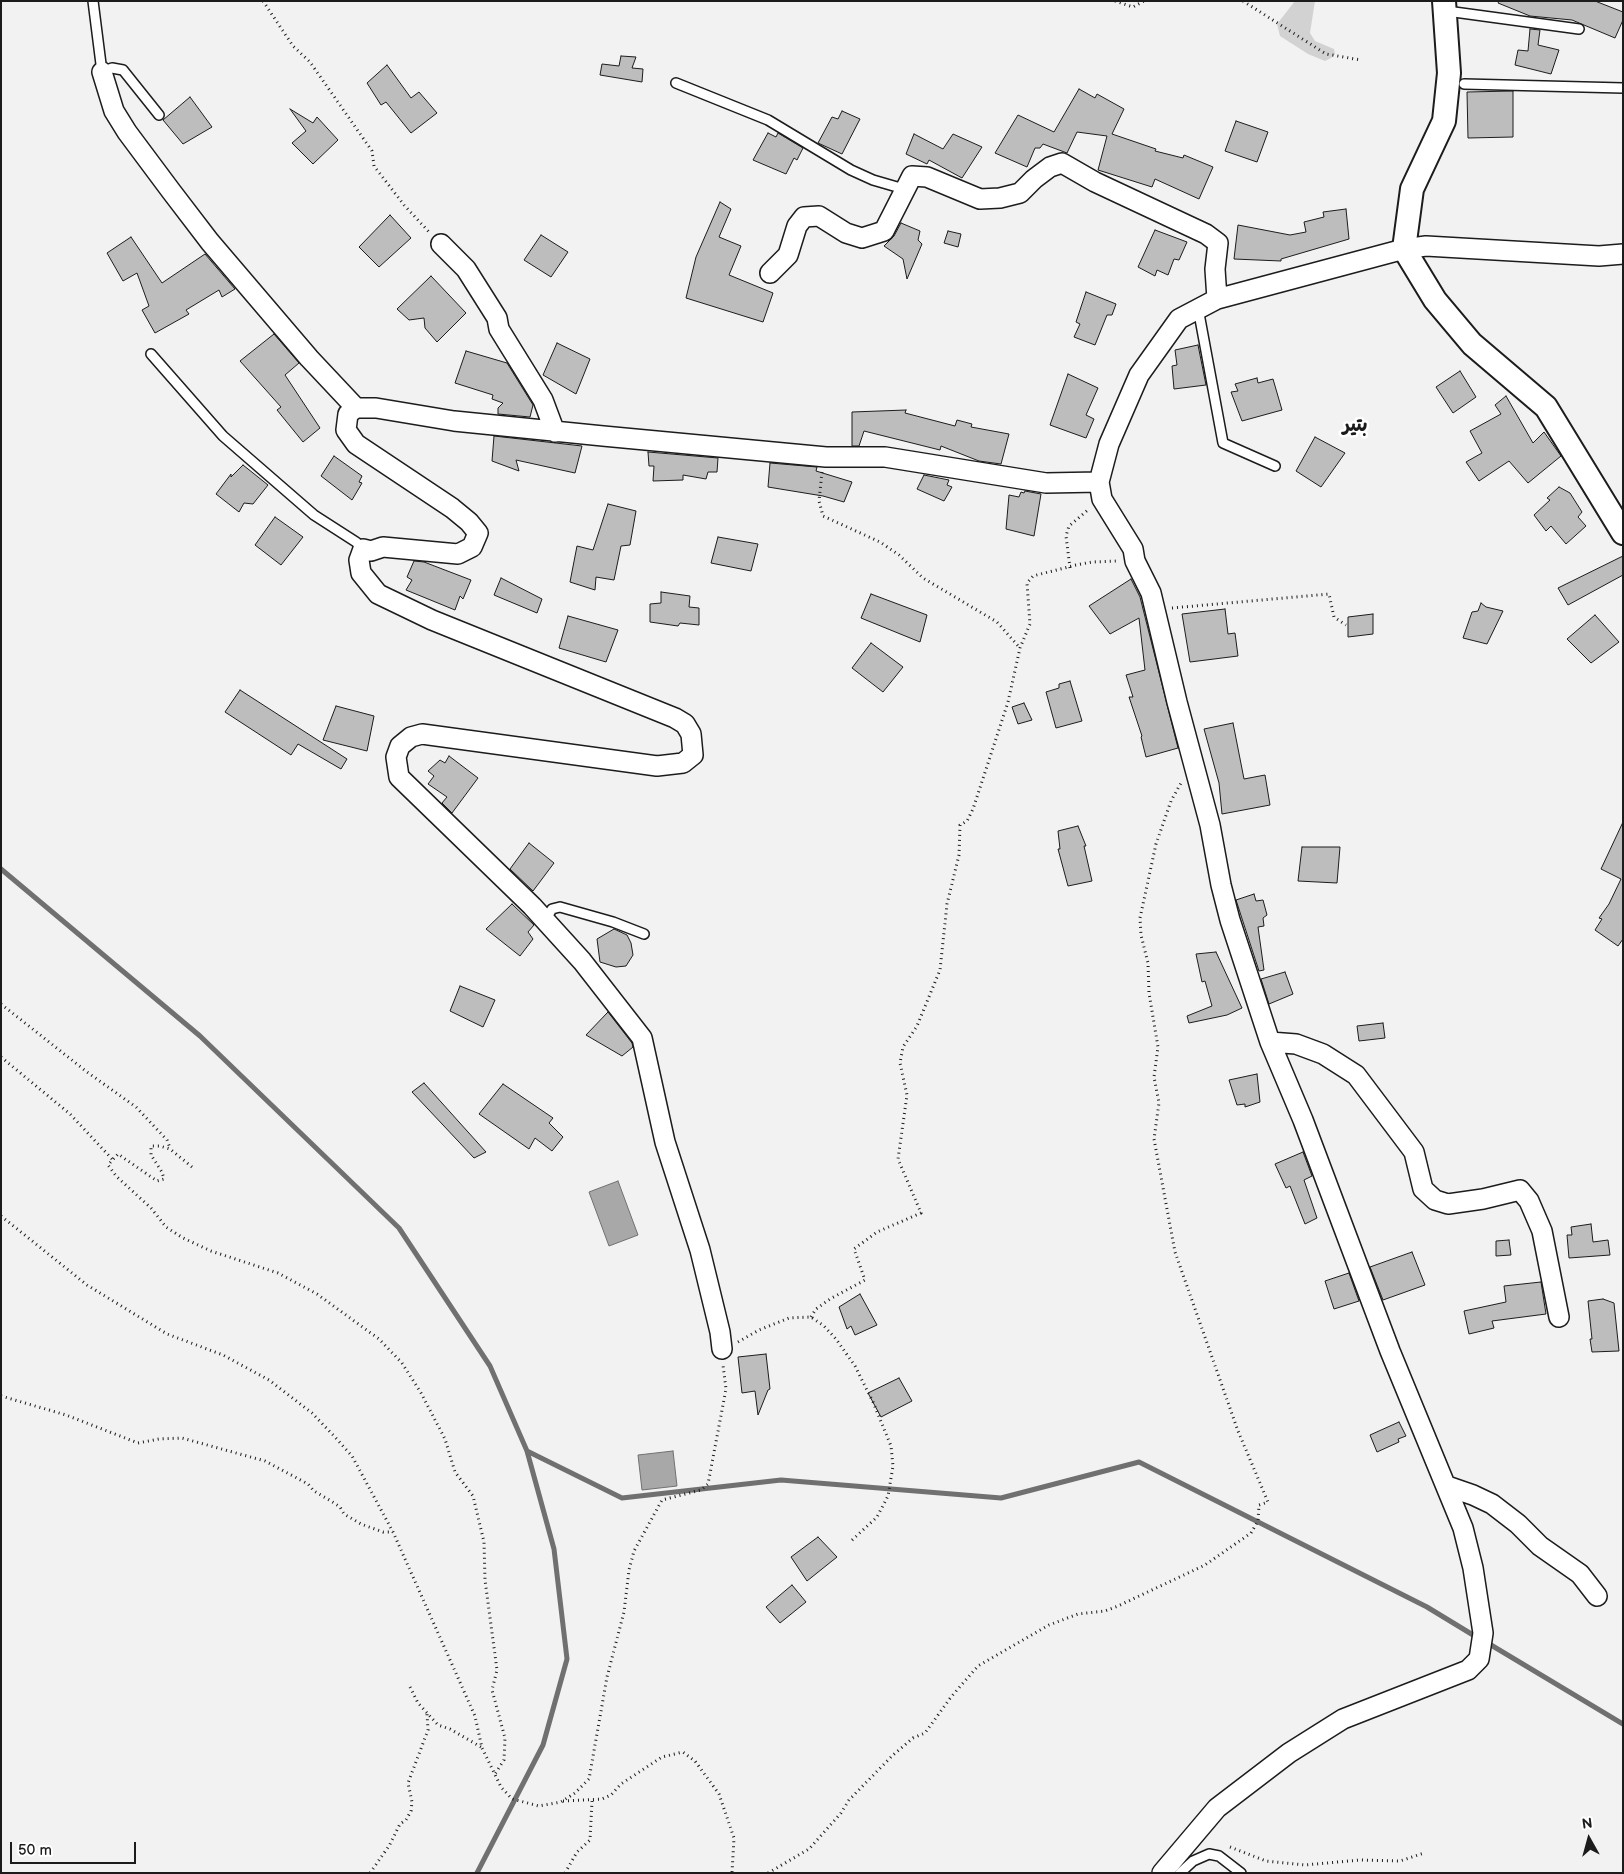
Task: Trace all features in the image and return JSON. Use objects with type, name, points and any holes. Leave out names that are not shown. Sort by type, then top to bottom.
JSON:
[{"type":"street","points":[[1447,8],[1456,83],[1444,121],[1412,189],[1404,250],[1435,300],[1472,344],[1546,407],[1623,533]]},
{"type":"street","points":[[102,72],[114,111],[170,191],[210,242],[309,358],[356,408]]},
{"type":"street","points":[[770,272],[788,255],[797,226],[804,217],[819,216],[846,233],[862,238],[884,230],[912,176],[927,177],[980,199],[1000,198],[1020,194],[1034,179],[1050,167],[1062,162],[1095,182],[1206,234],[1218,243],[1215,269],[1217,299]]},
{"type":"street","points":[[441,244],[466,269],[497,318],[499,329],[543,400],[555,432]]},
{"type":"street","points":[[1162,1873],[1217,1808],[1289,1753],[1344,1719],[1468,1670],[1479,1659],[1483,1633],[1473,1568],[1463,1528],[1394,1360],[1303,1120],[1270,1042],[1230,920],[1220,885],[1210,825],[1156,609],[1151,593],[1134,561],[1133,549],[1102,499],[1100,487],[1109,444],[1140,375],[1179,319],[1217,299],[1404,250],[1437,246],[1598,256],[1623,254]]},
{"type":"street","points":[[722,1349],[720,1332],[700,1250],[665,1142],[642,1038],[582,961],[544,922],[532,906],[399,777],[396,757],[400,746],[411,737],[422,734],[657,766],[683,763],[692,755],[691,734],[685,724],[675,718],[441,624],[378,594],[361,573],[359,560],[363,550],[370,551],[383,547],[458,554],[472,546],[478,533],[469,522],[452,508],[356,444],[346,430],[348,414],[356,408],[376,408],[454,421],[555,432],[826,457],[884,457],[1046,484],[1100,487]]},
{"type":"street","points":[[1270,1042],[1296,1044],[1323,1054],[1356,1075],[1414,1152],[1423,1189],[1435,1200],[1448,1204],[1483,1199],[1520,1190],[1529,1201],[1542,1231],[1559,1317]]},
{"type":"street","points":[[1447,1486],[1492,1504],[1518,1524],[1540,1546],[1580,1574],[1598,1596]]},
{"type":"lane","points":[[93,1],[102,72],[112,68],[123,70],[159,115]]},
{"type":"lane","points":[[1447,8],[1579,29]]},
{"type":"lane","points":[[676,83],[768,120],[851,170],[874,180],[904,189]]},
{"type":"lane","points":[[1456,83],[1623,88]]},
{"type":"lane","points":[[1198,308],[1224,443],[1275,466]]},
{"type":"lane","points":[[151,354],[223,436],[314,515],[356,542],[363,550]]},
{"type":"lane","points":[[544,922],[552,909],[560,907],[614,922],[644,934]]},
{"type":"lane","points":[[1180,1873],[1186,1866],[1209,1854],[1219,1856],[1241,1873]]},
{"type":"path","points":[[263,1],[293,46],[310,62],[372,151],[374,166],[404,206],[441,244]]},
{"type":"path","points":[[1114,1],[1133,7],[1144,1]]},
{"type":"path","points":[[1243,1],[1326,54],[1361,60]]},
{"type":"path","points":[[826,457],[819,502],[823,516],[880,542],[899,555],[923,578],[997,622],[1020,648]]},
{"type":"path","points":[[1070,568],[1066,536],[1069,526],[1088,510],[1100,487]]},
{"type":"path","points":[[811,1317],[816,1309],[830,1299],[865,1280],[854,1249],[876,1232],[921,1213],[898,1159],[907,1095],[900,1063],[903,1047],[917,1026],[940,970],[947,904],[959,854],[960,825],[967,821],[973,809],[1008,702],[1020,648],[1030,624],[1027,583],[1033,576],[1092,562],[1134,561]]},
{"type":"path","points":[[1156,609],[1329,594],[1334,617],[1346,626]]},
{"type":"path","points":[[768,1873],[808,1849],[841,1813],[849,1800],[893,1755],[913,1738],[925,1733],[951,1697],[978,1666],[1049,1625],[1078,1614],[1105,1611],[1206,1566],[1251,1533],[1258,1522],[1259,1505],[1268,1502],[1238,1431],[1175,1252],[1154,1139],[1159,1103],[1154,1077],[1158,1047],[1149,993],[1148,963],[1141,935],[1140,918],[1156,844],[1171,801],[1193,760]]},
{"type":"path","points":[[1,1004],[87,1072],[136,1107],[167,1140],[170,1149],[192,1168]]},
{"type":"path","points":[[1,1057],[70,1114],[113,1160]]},
{"type":"path","points":[[170,1149],[151,1146],[151,1155],[162,1172],[164,1180],[156,1181],[118,1154],[108,1165],[116,1176],[151,1208],[166,1227],[183,1238],[211,1251],[278,1272],[317,1294],[379,1339],[397,1356],[421,1393],[445,1439],[455,1472],[473,1496],[484,1542],[485,1580],[497,1670],[492,1690],[505,1738],[504,1760],[495,1774]]},
{"type":"path","points":[[1,1216],[87,1285],[167,1334],[223,1355],[269,1380],[312,1413],[352,1456],[393,1532],[476,1716],[482,1748],[501,1787],[512,1799],[539,1806],[561,1802],[592,1801],[612,1795],[621,1784],[662,1756],[683,1752],[694,1761],[719,1794],[734,1838],[732,1873]]},
{"type":"path","points":[[561,1802],[575,1793],[589,1779],[607,1677],[624,1612],[629,1570],[634,1551],[662,1500],[701,1490],[708,1484],[726,1390],[722,1349],[729,1348],[759,1330],[788,1318],[811,1317],[824,1326],[836,1339],[855,1366],[873,1402],[892,1455],[892,1476],[885,1503],[872,1523],[850,1542]]},
{"type":"path","points":[[1,1396],[66,1415],[138,1443],[159,1439],[182,1438],[265,1461],[308,1484],[318,1494],[340,1508],[344,1514],[361,1524],[383,1532],[393,1532]]},
{"type":"path","points":[[410,1687],[427,1714],[438,1725],[450,1729],[482,1748]]},
{"type":"path","points":[[370,1873],[400,1824],[406,1820],[411,1811],[412,1802],[408,1783],[428,1730],[427,1714]]},
{"type":"path","points":[[565,1873],[577,1852],[590,1840],[592,1801]]},
{"type":"path","points":[[1209,1854],[1222,1846],[1266,1860],[1305,1865],[1330,1864],[1353,1860],[1391,1862],[1424,1853]]},
{"type":"shaded area","points":[[1295,1],[1315,1],[1310,33],[1315,41],[1334,49],[1335,54],[1331,58],[1325,61],[1308,54],[1280,36],[1277,24]]},
{"type":"shaded area","points":[[618,1181],[638,1235],[609,1246],[589,1192]]},
{"type":"shaded area","points":[[673,1451],[677,1486],[642,1490],[638,1455]]},
{"type":"building","points":[[1499,1],[1595,1],[1623,12],[1623,20],[1615,38],[1572,20],[1530,16],[1498,3]]},
{"type":"building","points":[[1530,29],[1540,30],[1538,45],[1559,50],[1551,74],[1515,65],[1518,50],[1528,51]]},
{"type":"building","points":[[621,56],[636,57],[632,68],[643,69],[642,82],[600,75],[602,64],[619,66]]},
{"type":"building","points":[[387,65],[411,98],[419,92],[437,113],[411,133],[386,102],[381,105],[367,83]]},
{"type":"building","points":[[1079,89],[1095,98],[1097,94],[1124,109],[1112,134],[1156,149],[1155,151],[1183,158],[1184,155],[1213,167],[1199,199],[1155,179],[1152,187],[1098,170],[1107,136],[1077,132],[1067,153],[1043,144],[1040,148],[1035,148],[1027,167],[995,153],[1018,115],[1054,132]]},
{"type":"building","points":[[1513,91],[1513,137],[1468,138],[1467,92]]},
{"type":"building","points":[[190,97],[212,127],[183,144],[163,120]]},
{"type":"building","points":[[290,109],[313,123],[317,117],[338,140],[313,164],[292,143],[306,131]]},
{"type":"building","points":[[842,111],[860,119],[842,154],[818,143],[832,117],[838,119]]},
{"type":"building","points":[[1236,121],[1268,132],[1257,162],[1225,151]]},
{"type":"building","points":[[768,133],[776,137],[778,133],[803,148],[797,160],[794,158],[786,174],[753,160]]},
{"type":"building","points":[[914,134],[943,149],[953,134],[982,147],[962,178],[929,160],[927,164],[906,154]]},
{"type":"building","points":[[720,202],[731,209],[719,237],[741,246],[729,275],[773,293],[763,322],[686,298],[696,257]]},
{"type":"building","points":[[1346,209],[1349,239],[1281,259],[1281,261],[1234,259],[1238,225],[1290,235],[1306,232],[1304,222],[1324,217],[1323,212]]},
{"type":"building","points":[[390,215],[411,238],[379,267],[359,247]]},
{"type":"building","points":[[901,223],[920,231],[918,240],[922,244],[907,279],[903,259],[884,246],[894,236]]},
{"type":"building","points":[[1155,230],[1187,242],[1179,260],[1174,259],[1168,275],[1157,270],[1155,276],[1138,267]]},
{"type":"building","points":[[948,231],[961,234],[958,247],[944,243]]},
{"type":"building","points":[[541,235],[568,252],[551,277],[524,260]]},
{"type":"building","points":[[131,237],[162,283],[205,254],[235,289],[222,297],[219,290],[186,310],[189,314],[155,333],[142,310],[149,306],[137,273],[123,281],[107,253]]},
{"type":"building","points":[[431,276],[466,313],[437,342],[425,328],[424,318],[409,320],[397,309]]},
{"type":"building","points":[[1086,292],[1116,304],[1112,315],[1107,315],[1095,345],[1074,337],[1080,324],[1076,322]]},
{"type":"building","points":[[274,334],[299,363],[285,375],[320,428],[303,442],[277,410],[281,407],[240,361]]},
{"type":"building","points":[[557,343],[590,359],[576,394],[543,375]]},
{"type":"building","points":[[1198,345],[1206,385],[1174,389],[1172,366],[1177,365],[1175,350]]},
{"type":"building","points":[[466,351],[507,363],[533,405],[530,417],[498,414],[498,408],[503,403],[492,399],[493,395],[455,383]]},
{"type":"building","points":[[1460,371],[1476,397],[1453,413],[1436,387]]},
{"type":"building","points":[[1068,374],[1098,388],[1086,415],[1094,419],[1086,438],[1050,425]]},
{"type":"building","points":[[1257,378],[1258,383],[1273,379],[1282,410],[1242,421],[1231,392],[1238,391],[1235,384]]},
{"type":"building","points":[[1506,396],[1533,443],[1544,432],[1561,456],[1528,483],[1509,461],[1479,481],[1466,462],[1482,453],[1470,431],[1501,414],[1495,405]]},
{"type":"building","points":[[906,410],[905,413],[955,426],[957,420],[972,424],[971,427],[1009,434],[1001,464],[979,461],[941,446],[940,450],[864,431],[859,446],[852,446],[852,412]]},
{"type":"building","points":[[494,436],[582,446],[575,473],[516,460],[519,471],[492,461]]},
{"type":"building","points":[[1315,437],[1345,453],[1321,487],[1296,471]]},
{"type":"building","points":[[648,452],[718,458],[717,472],[708,472],[706,479],[683,475],[683,480],[653,481],[654,466],[649,466]]},
{"type":"building","points":[[334,456],[362,476],[359,482],[362,483],[352,500],[321,476]]},
{"type":"building","points":[[770,463],[817,467],[816,471],[852,482],[844,502],[823,496],[768,487]]},
{"type":"building","points":[[243,465],[268,485],[253,504],[244,503],[239,512],[216,494],[231,474],[231,477]]},
{"type":"building","points":[[924,475],[949,480],[947,485],[952,487],[944,501],[917,489]]},
{"type":"building","points":[[1559,487],[1570,493],[1582,512],[1578,517],[1586,526],[1566,544],[1551,526],[1546,531],[1534,515],[1550,500],[1547,498]]},
{"type":"building","points":[[1025,491],[1041,494],[1034,536],[1006,529],[1009,495],[1019,497],[1021,492],[1024,493]]},
{"type":"building","points":[[608,504],[636,511],[630,545],[621,546],[614,580],[596,577],[595,590],[570,582],[577,546],[593,550]]},
{"type":"building","points":[[275,517],[303,537],[281,565],[255,545]]},
{"type":"building","points":[[718,537],[758,544],[751,571],[711,563]]},
{"type":"building","points":[[1623,556],[1623,575],[1568,605],[1558,588]]},
{"type":"building","points":[[414,561],[424,562],[471,580],[463,599],[460,596],[455,610],[406,590],[412,580],[407,577]]},
{"type":"building","points":[[501,578],[542,599],[537,613],[494,595]]},
{"type":"building","points":[[1131,579],[1140,597],[1178,748],[1146,757],[1142,736],[1129,697],[1133,697],[1126,675],[1145,670],[1139,618],[1110,634],[1089,606]]},
{"type":"building","points":[[661,592],[690,596],[689,607],[699,608],[699,625],[680,623],[678,626],[650,622],[650,604],[661,603]]},
{"type":"building","points":[[871,594],[927,615],[920,642],[861,618]]},
{"type":"building","points":[[1481,603],[1486,607],[1503,611],[1487,644],[1463,638],[1472,612],[1478,611]]},
{"type":"building","points":[[1225,609],[1228,634],[1235,633],[1238,656],[1190,662],[1182,614]]},
{"type":"building","points":[[1373,614],[1373,634],[1348,637],[1348,617]]},
{"type":"building","points":[[1595,615],[1619,642],[1591,663],[1567,639]]},
{"type":"building","points":[[568,616],[618,630],[606,662],[559,648]]},
{"type":"building","points":[[871,643],[903,667],[883,692],[852,668]]},
{"type":"building","points":[[1070,681],[1082,721],[1056,728],[1046,692],[1059,688],[1059,684]]},
{"type":"building","points":[[240,690],[347,759],[341,769],[298,744],[291,755],[225,712]]},
{"type":"building","points":[[1024,703],[1032,720],[1018,724],[1012,707]]},
{"type":"building","points":[[336,706],[374,716],[367,751],[323,740]]},
{"type":"building","points":[[1233,723],[1244,779],[1265,775],[1270,805],[1222,814],[1219,783],[1204,729]]},
{"type":"building","points":[[449,756],[478,778],[452,813],[442,803],[447,797],[428,784],[434,776],[428,771],[440,760],[445,763]]},
{"type":"building","points":[[1623,822],[1623,939],[1618,946],[1595,930],[1602,919],[1599,918],[1609,904],[1621,879],[1601,869]]},
{"type":"building","points":[[1078,826],[1086,846],[1084,846],[1092,881],[1068,886],[1058,849],[1060,849],[1058,831]]},
{"type":"building","points":[[529,843],[554,863],[533,891],[510,869]]},
{"type":"building","points":[[1302,847],[1340,847],[1337,883],[1298,881]]},
{"type":"building","points":[[1254,894],[1256,901],[1263,900],[1267,915],[1263,918],[1264,926],[1258,927],[1264,970],[1259,971],[1236,900]]},
{"type":"building","points":[[512,904],[534,925],[528,932],[533,939],[520,956],[486,929]]},
{"type":"building","points":[[614,929],[627,935],[631,943],[633,955],[626,966],[616,967],[600,962],[597,939]]},
{"type":"building","points":[[1216,952],[1242,1008],[1227,1015],[1189,1023],[1187,1016],[1212,1006],[1205,981],[1202,982],[1196,954]]},
{"type":"building","points":[[1285,972],[1293,994],[1269,1004],[1261,979]]},
{"type":"building","points":[[460,986],[495,1000],[483,1027],[450,1011]]},
{"type":"building","points":[[608,1012],[632,1043],[633,1047],[622,1056],[586,1035]]},
{"type":"building","points":[[1383,1023],[1385,1038],[1359,1041],[1357,1026]]},
{"type":"building","points":[[1257,1074],[1260,1102],[1245,1107],[1245,1104],[1237,1105],[1229,1080]]},
{"type":"building","points":[[424,1083],[486,1152],[474,1158],[412,1092]]},
{"type":"building","points":[[503,1084],[553,1118],[549,1123],[563,1137],[552,1151],[535,1138],[529,1149],[479,1114]]},
{"type":"building","points":[[1303,1152],[1312,1176],[1304,1180],[1317,1218],[1305,1224],[1290,1186],[1286,1188],[1275,1164]]},
{"type":"building","points":[[1591,1224],[1593,1242],[1608,1240],[1610,1255],[1569,1258],[1567,1235],[1572,1235],[1571,1227]]},
{"type":"building","points":[[1509,1240],[1511,1255],[1496,1256],[1496,1241]]},
{"type":"building","points":[[1412,1252],[1425,1285],[1383,1300],[1370,1267]]},
{"type":"building","points":[[1349,1273],[1359,1301],[1334,1309],[1325,1281]]},
{"type":"building","points":[[1541,1282],[1546,1314],[1492,1321],[1494,1328],[1469,1334],[1464,1311],[1506,1302],[1504,1286]]},
{"type":"building","points":[[860,1294],[877,1325],[855,1335],[851,1326],[847,1329],[839,1307]]},
{"type":"building","points":[[1603,1299],[1614,1303],[1619,1351],[1592,1352],[1588,1301]]},
{"type":"building","points":[[766,1354],[770,1389],[758,1415],[755,1391],[742,1393],[738,1357]]},
{"type":"building","points":[[899,1378],[912,1401],[881,1417],[868,1393]]},
{"type":"building","points":[[1399,1422],[1406,1436],[1398,1439],[1399,1442],[1377,1452],[1370,1435]]},
{"type":"building","points":[[818,1537],[837,1557],[807,1581],[791,1557]]},
{"type":"building","points":[[792,1585],[806,1602],[780,1623],[766,1607]]},
{"type":"waterway","points":[[1,869],[200,1036],[399,1228],[490,1366],[527,1451],[554,1549],[567,1659],[543,1745],[477,1873]]},
{"type":"waterway","points":[[527,1451],[622,1498],[781,1480],[1001,1498],[1139,1462],[1427,1607],[1478,1638]]},
{"type":"waterway","points":[[1486,1642],[1623,1724]]},
{"type":"district","name":"بتير","points":[[1355,426]]}]
